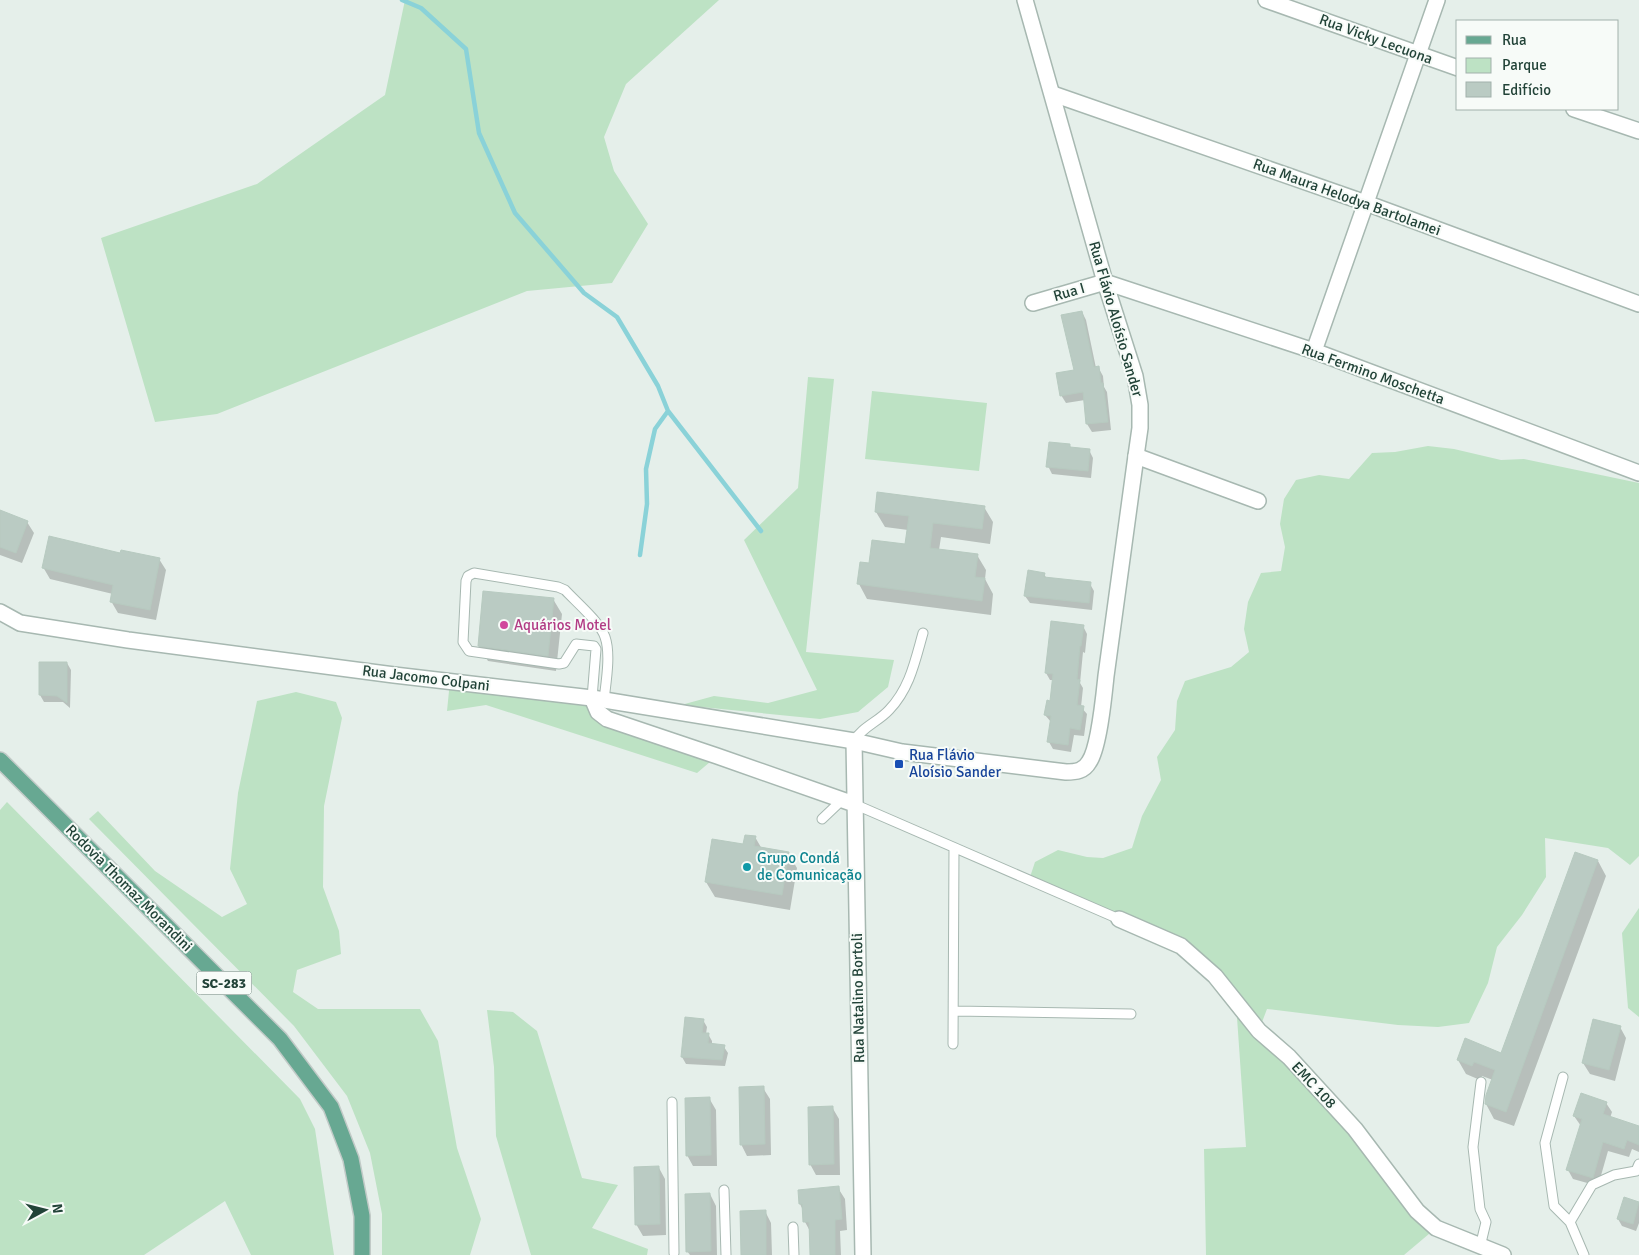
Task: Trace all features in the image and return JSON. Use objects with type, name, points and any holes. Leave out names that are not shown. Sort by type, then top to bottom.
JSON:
[{"type":"main road","name":"Rodovia Thomaz Morandini","points":[[0,760],[280,1039],[331,1106],[351,1159],[362,1216],[362,1255]]},
{"type":"street","name":"Rua Flávio Aloísio Sander","points":[[854,741],[902,752],[1066,772],[1078,771],[1084,768],[1090,762],[1095,747],[1103,703],[1140,428],[1140,405],[1135,376],[1105,282],[1025,0]]},
{"type":"street","name":"Rua Vicky Lecuona","points":[[1266,0],[1456,67]]},
{"type":"street","points":[[1314,351],[1437,0]]},
{"type":"street","name":"Rua Maura Helodya Bartolamei","points":[[1053,94],[1366,203],[1639,304]]},
{"type":"street","points":[[1577,110],[1639,131]]},
{"type":"street","name":"Rua I","points":[[1033,303],[1105,282]]},
{"type":"street","name":"Rua Fermino Moschetta","points":[[1105,282],[1314,351],[1639,473]]},
{"type":"street","points":[[1136,456],[1258,501]]},
{"type":"street","name":"Rua Jacomo Colpani","points":[[0,612],[20,623],[128,640],[598,699],[854,741]]},
{"type":"street","points":[[598,699],[598,712],[607,719],[848,802]]},
{"type":"street","name":"Rua Natalino Bortoli","points":[[854,741],[848,802],[857,1223],[863,1255]]},
{"type":"street","name":"EMC 108","points":[[1119,919],[1181,946],[1215,976],[1259,1031],[1289,1057],[1355,1129],[1417,1211],[1436,1228],[1503,1255]]},
{"type":"lane","points":[[474,573],[558,587],[565,590],[600,627],[605,636],[607,645],[598,699],[596,649],[594,646],[576,644],[564,663],[559,664],[470,651],[463,642],[466,581],[468,576],[474,573]]},
{"type":"lane","points":[[854,741],[858,734],[888,711],[906,687],[923,633]]},
{"type":"lane","points":[[822,819],[848,802],[1119,919]]},
{"type":"lane","points":[[953,1044],[954,848]]},
{"type":"lane","points":[[954,1011],[1131,1014]]},
{"type":"lane","points":[[1563,1077],[1545,1143],[1554,1206],[1570,1222],[1584,1255]]},
{"type":"lane","points":[[1480,1247],[1486,1222],[1480,1209],[1473,1147],[1481,1082]]},
{"type":"lane","points":[[672,1102],[674,1253]]},
{"type":"lane","points":[[1570,1222],[1592,1185],[1614,1175],[1636,1171],[1639,1164]]},
{"type":"lane","points":[[724,1190],[726,1255]]},
{"type":"lane","points":[[793,1227],[794,1255]]},
{"type":"green space","points":[[405,0],[719,0],[626,84],[604,137],[614,171],[648,224],[612,283],[527,291],[217,414],[155,422],[101,238],[257,184],[385,95]]},
{"type":"green space","points":[[808,377],[834,379],[806,652],[894,660],[888,687],[858,712],[820,719],[681,705],[714,696],[768,703],[817,690],[744,540],[798,488]]},
{"type":"green space","points":[[872,391],[987,403],[979,471],[865,459]]},
{"type":"green space","points":[[1428,446],[1454,449],[1501,460],[1524,459],[1639,483],[1639,856],[1630,865],[1608,848],[1545,838],[1546,877],[1522,915],[1497,947],[1488,983],[1469,1023],[1438,1027],[1398,1025],[1267,1009],[1259,1030],[1436,1228],[1404,1255],[1206,1255],[1204,1149],[1246,1147],[1236,1003],[1181,946],[1029,880],[1035,862],[1058,850],[1087,857],[1103,858],[1132,848],[1142,816],[1161,780],[1157,757],[1175,730],[1177,701],[1185,681],[1231,667],[1249,652],[1244,629],[1248,602],[1261,573],[1281,571],[1285,547],[1280,524],[1284,499],[1296,480],[1319,475],[1349,479],[1372,453],[1395,452]]},
{"type":"green space","points":[[450,681],[592,698],[598,712],[717,756],[697,773],[486,705],[447,711]]},
{"type":"green space","points":[[296,692],[336,702],[342,718],[324,806],[323,887],[339,931],[341,954],[297,970],[293,992],[318,1009],[420,1009],[438,1041],[457,1148],[481,1219],[470,1255],[382,1255],[382,1214],[370,1153],[347,1096],[294,1026],[89,819],[98,811],[155,871],[222,917],[247,904],[230,869],[238,793],[257,701]]},
{"type":"green space","points":[[7,802],[300,1099],[315,1129],[334,1255],[251,1255],[225,1201],[144,1255],[0,1255],[0,810]]},
{"type":"green space","points":[[1639,908],[1639,1017],[1628,1008],[1622,933]]},
{"type":"green space","points":[[487,1010],[513,1012],[537,1031],[582,1178],[618,1185],[592,1228],[648,1249],[647,1255],[531,1255],[496,1136],[494,1067]]},
{"type":"building","points":[[1082,311],[1094,367],[1099,366],[1101,383],[1103,383],[1108,422],[1086,424],[1083,392],[1060,396],[1056,373],[1074,370],[1061,315]]},
{"type":"building","points":[[1049,442],[1070,444],[1070,447],[1090,449],[1088,471],[1046,467]]},
{"type":"building","points":[[877,492],[985,506],[982,529],[933,523],[930,548],[978,554],[975,577],[985,578],[982,601],[857,584],[860,562],[869,563],[872,540],[905,544],[909,516],[875,512]]},
{"type":"building","points":[[0,510],[28,521],[16,553],[0,547]]},
{"type":"building","points":[[49,536],[120,553],[121,550],[160,558],[150,610],[110,602],[113,585],[42,568]]},
{"type":"building","points":[[1028,570],[1045,573],[1044,577],[1091,582],[1089,603],[1024,596]]},
{"type":"building","points":[[483,591],[554,598],[548,656],[478,646]]},
{"type":"building","points":[[1051,621],[1084,625],[1077,679],[1080,680],[1077,705],[1084,706],[1080,730],[1070,728],[1068,745],[1047,742],[1051,716],[1044,715],[1047,700],[1050,701],[1053,674],[1045,673]]},
{"type":"building","points":[[39,662],[67,662],[67,703],[57,696],[39,695]]},
{"type":"building","name":"Grupo Condá de Comunicação","points":[[745,835],[756,836],[754,846],[789,852],[782,895],[705,882],[712,839],[743,844]]},
{"type":"building","points":[[1575,852],[1598,860],[1506,1112],[1485,1104],[1486,1095],[1495,1070],[1474,1062],[1472,1066],[1457,1060],[1465,1038],[1501,1053]]},
{"type":"building","points":[[685,1017],[704,1019],[702,1033],[709,1033],[708,1043],[725,1045],[722,1060],[681,1057]]},
{"type":"building","points":[[1593,1019],[1621,1026],[1609,1070],[1582,1063]]},
{"type":"building","points":[[764,1086],[765,1144],[740,1145],[739,1087]]},
{"type":"building","points":[[1581,1093],[1607,1102],[1603,1114],[1639,1126],[1639,1145],[1627,1140],[1624,1149],[1603,1142],[1593,1178],[1566,1170],[1582,1119],[1573,1116]]},
{"type":"building","points":[[710,1097],[711,1155],[686,1156],[685,1098]]},
{"type":"building","points":[[833,1106],[834,1164],[809,1165],[808,1107]]},
{"type":"building","points":[[659,1166],[660,1224],[635,1225],[634,1167]]},
{"type":"building","points":[[839,1186],[842,1219],[835,1220],[835,1255],[810,1255],[809,1222],[803,1222],[802,1204],[799,1204],[798,1190]]},
{"type":"building","points":[[710,1193],[711,1251],[686,1252],[685,1194]]},
{"type":"building","points":[[1624,1197],[1639,1202],[1633,1224],[1617,1219]]},
{"type":"building","points":[[766,1210],[766,1255],[741,1255],[740,1211]]},
{"type":"waterway","points":[[402,0],[421,8],[466,49],[479,133],[515,213],[584,293],[617,317],[658,386],[668,411],[761,531]]},
{"type":"waterway","points":[[640,555],[647,504],[646,469],[655,429],[668,411]]},
{"type":"place","name":"Aquários Motel","points":[[504,625]]},
{"type":"place","name":"Rua Flávio Aloísio Sander","points":[[899,764]]},
{"type":"place","name":"Grupo Condá de Comunicação","points":[[747,867]]}]
